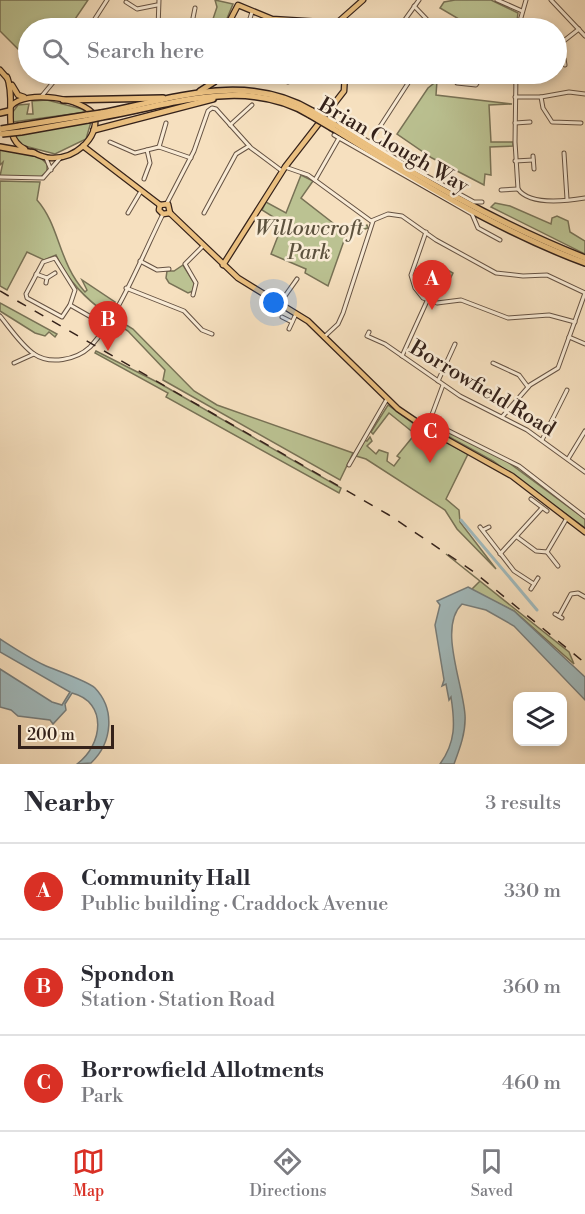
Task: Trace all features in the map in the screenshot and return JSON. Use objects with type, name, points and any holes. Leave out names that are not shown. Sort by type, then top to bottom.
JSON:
[{"type":"highway","points":[[190,95],[211,84]]},
{"type":"highway","name":"Brian Clough Way","points":[[1,132],[88,118],[190,95],[229,89],[257,90],[285,97],[405,169],[472,205],[585,258]]},
{"type":"highway","points":[[93,133],[223,96]]},
{"type":"highway","name":"Brian Clough Way","points":[[102,115],[223,96],[270,98],[311,113]]},
{"type":"highway","points":[[63,100],[175,98]]},
{"type":"highway","points":[[0,113],[10,108]]},
{"type":"highway","name":"Brian Clough Way","points":[[335,125],[453,200],[585,263]]},
{"type":"highway","points":[[0,147],[34,153]]},
{"type":"main road","points":[[344,18],[363,0]]},
{"type":"main road","points":[[231,18],[239,3],[252,12],[267,18]]},
{"type":"main road","points":[[0,70],[17,94],[27,98]]},
{"type":"main road","points":[[7,77],[12,92],[10,108],[12,140],[18,146],[44,157],[62,155],[83,146],[93,133]]},
{"type":"main road","points":[[223,265],[283,169],[344,92],[346,84]]},
{"type":"main road","points":[[10,108],[27,98],[40,97],[63,100],[92,111],[96,121],[93,133],[95,153]]},
{"type":"main road","points":[[83,146],[160,205],[163,214],[170,213]]},
{"type":"main road","points":[[160,205],[166,203],[170,213],[238,278],[297,313],[387,399],[426,428],[496,465],[585,532]]},
{"type":"street","points":[[95,18],[107,0]]},
{"type":"street","points":[[158,18],[159,0]]},
{"type":"street","points":[[406,18],[419,0]]},
{"type":"street","points":[[496,0],[522,11]]},
{"type":"street","points":[[520,18],[526,0]]},
{"type":"street","points":[[551,0],[585,36]]},
{"type":"street","points":[[126,2],[133,9],[157,5]]},
{"type":"street","points":[[414,6],[425,18]]},
{"type":"street","points":[[193,18],[196,10]]},
{"type":"street","points":[[250,18],[252,12]]},
{"type":"street","points":[[567,38],[579,28]]},
{"type":"street","points":[[40,97],[53,84]]},
{"type":"street","points":[[370,142],[408,84]]},
{"type":"street","points":[[516,84],[515,161],[518,189],[523,195],[533,198],[567,200],[585,198]]},
{"type":"street","points":[[50,89],[53,98]]},
{"type":"street","points":[[515,97],[541,97],[566,92],[585,94]]},
{"type":"street","points":[[541,97],[543,108],[552,122],[581,123]]},
{"type":"street","points":[[230,125],[252,105]]},
{"type":"street","points":[[166,203],[191,158],[208,111],[214,108],[249,146],[283,169],[315,180],[373,221]]},
{"type":"street","points":[[515,123],[530,122]]},
{"type":"street","points":[[159,147],[166,123]]},
{"type":"street","points":[[335,125],[370,142],[464,197],[477,203],[482,202]]},
{"type":"street","points":[[334,135],[472,214],[478,228],[500,240]]},
{"type":"street","points":[[315,180],[339,138]]},
{"type":"street","points":[[110,142],[135,153],[159,147],[191,158]]},
{"type":"street","points":[[204,213],[236,154],[249,146]]},
{"type":"street","points":[[144,179],[150,164],[147,150]]},
{"type":"street","points":[[564,153],[567,200]]},
{"type":"street","points":[[0,177],[39,179],[45,177],[62,155]]},
{"type":"street","points":[[44,157],[49,160],[51,170]]},
{"type":"street","points":[[515,161],[533,158],[534,169]]},
{"type":"street","points":[[501,190],[518,189]]},
{"type":"street","points":[[128,213],[141,191]]},
{"type":"street","points":[[0,316],[34,354],[62,360],[86,349],[105,326],[115,309],[163,214]]},
{"type":"street","points":[[324,337],[338,324],[373,221],[384,214],[396,214],[498,274],[545,275],[585,293],[558,368],[528,387],[502,417]]},
{"type":"street","points":[[426,232],[413,268],[415,288],[427,301],[440,303],[461,300],[508,318],[549,315],[575,322]]},
{"type":"street","points":[[193,295],[196,283],[185,264],[204,245]]},
{"type":"street","points":[[55,258],[75,290],[70,305],[62,317],[27,298],[26,294],[36,274],[43,262],[55,258]]},
{"type":"street","points":[[140,261],[164,270],[170,268]]},
{"type":"street","points":[[164,270],[164,278]]},
{"type":"street","points":[[36,274],[46,281],[54,273]]},
{"type":"street","points":[[280,303],[297,279]]},
{"type":"street","points":[[126,288],[184,311],[202,330],[212,334]]},
{"type":"street","points":[[402,356],[427,301]]},
{"type":"street","points":[[70,305],[105,326]]},
{"type":"street","points":[[289,329],[297,313]]},
{"type":"street","points":[[282,317],[292,322]]},
{"type":"street","name":"Borrowfield Road","points":[[369,332],[367,336],[402,356],[443,385],[542,440],[585,472]]},
{"type":"street","points":[[569,337],[585,344]]},
{"type":"street","points":[[438,381],[456,344]]},
{"type":"street","points":[[14,363],[34,354]]},
{"type":"street","points":[[493,363],[519,375],[528,387]]},
{"type":"street","points":[[426,428],[443,385]]},
{"type":"street","points":[[542,440],[567,390]]},
{"type":"street","points":[[349,465],[387,399]]},
{"type":"street","points":[[429,422],[510,461],[585,517]]},
{"type":"street","points":[[568,459],[585,431]]},
{"type":"street","points":[[531,498],[547,512]]},
{"type":"street","points":[[500,554],[542,508]]},
{"type":"street","points":[[547,552],[567,519]]},
{"type":"street","points":[[489,527],[482,529],[500,554],[519,575],[534,584]]},
{"type":"street","points":[[517,537],[536,551],[547,552],[558,566]]},
{"type":"street","points":[[555,562],[560,558]]},
{"type":"street","points":[[531,589],[538,578]]},
{"type":"street","points":[[559,616],[571,594],[578,593],[585,597]]},
{"type":"green space","points":[[0,0],[88,0],[76,18],[18,18],[18,49],[0,31]]},
{"type":"green space","points":[[215,0],[233,4],[227,18],[213,18],[217,7]]},
{"type":"green space","points":[[491,0],[518,13],[517,18],[457,18],[440,8],[444,2]]},
{"type":"green space","points":[[437,84],[436,95],[512,104],[489,105],[491,142],[513,142],[513,146],[490,147],[491,175],[485,174],[484,185],[432,158],[397,134],[428,88]]},
{"type":"green space","points":[[47,100],[87,112],[13,122],[12,113],[18,105],[29,104],[27,114],[33,114],[32,101]]},
{"type":"green space","points":[[91,122],[86,139],[55,154],[21,145],[14,135]]},
{"type":"green space","points":[[0,149],[38,157],[47,164],[47,172],[40,177],[0,176],[3,162],[0,165]]},
{"type":"green space","name":"Willowcroft Park","points":[[301,175],[313,181],[301,198],[342,230],[367,225],[368,228],[346,235],[328,286],[305,273],[306,269],[271,254],[283,223],[262,210],[266,202],[286,213]]},
{"type":"green space","points":[[0,181],[40,182],[37,200],[45,210],[69,269],[85,292],[87,290],[82,280],[115,302],[108,315],[78,288],[56,255],[44,260],[27,252],[7,290],[0,286]]},
{"type":"green space","points":[[495,203],[510,206],[551,224],[552,218],[557,216],[568,221],[570,232],[585,241],[585,254],[491,207]]},
{"type":"green space","points":[[432,261],[453,273],[445,290],[428,280],[426,275]]},
{"type":"green space","points":[[183,265],[194,283],[193,291],[188,293],[169,283],[166,278],[167,271],[174,271]]},
{"type":"green space","points":[[0,303],[57,334],[55,337],[49,332],[45,336],[35,333],[0,311]]},
{"type":"green space","points":[[115,318],[133,329],[194,391],[217,405],[353,453],[340,480],[163,380],[165,370],[128,331],[114,322]]},
{"type":"green space","points":[[96,351],[159,383],[341,488],[339,493],[166,397],[168,393],[95,353]]},
{"type":"green space","points":[[388,405],[421,429],[468,454],[446,499],[459,510],[460,522],[496,569],[457,529],[445,510],[366,459],[356,456],[364,440],[367,441],[370,437],[372,441],[367,446],[376,454],[379,450],[388,453],[387,461],[394,466],[400,458],[397,456],[415,434],[389,413],[373,434],[371,432]]},
{"type":"green space","points":[[434,425],[504,459],[585,519],[585,528],[493,461],[431,427]]},
{"type":"green space","points":[[480,581],[569,652],[574,664],[514,611],[471,590]]},
{"type":"water","points":[[468,587],[514,611],[585,677],[585,700],[514,626],[486,610],[462,604],[455,614],[452,641],[465,715],[465,728],[454,764],[440,764],[452,740],[453,715],[451,697],[449,700],[446,684],[442,686],[444,680],[435,625],[440,605],[437,601]]},
{"type":"water","points":[[0,639],[38,662],[91,685],[101,696],[106,706],[109,726],[104,745],[91,763],[77,764],[92,746],[98,725],[92,705],[84,698],[72,693],[65,704],[66,710],[53,724],[50,720],[18,716],[11,710],[0,707],[0,669],[52,702],[62,705],[70,692],[0,652]]},
{"type":"waterway","points":[[461,520],[537,610]]},
{"type":"railway","points":[[0,291],[389,515],[474,572],[585,663]]},
{"type":"place","name":"Community Hall","points":[[432,310]]},
{"type":"place","name":"Spondon","points":[[108,351]]},
{"type":"place","name":"Borrowfield Allotments","points":[[430,463]]}]
